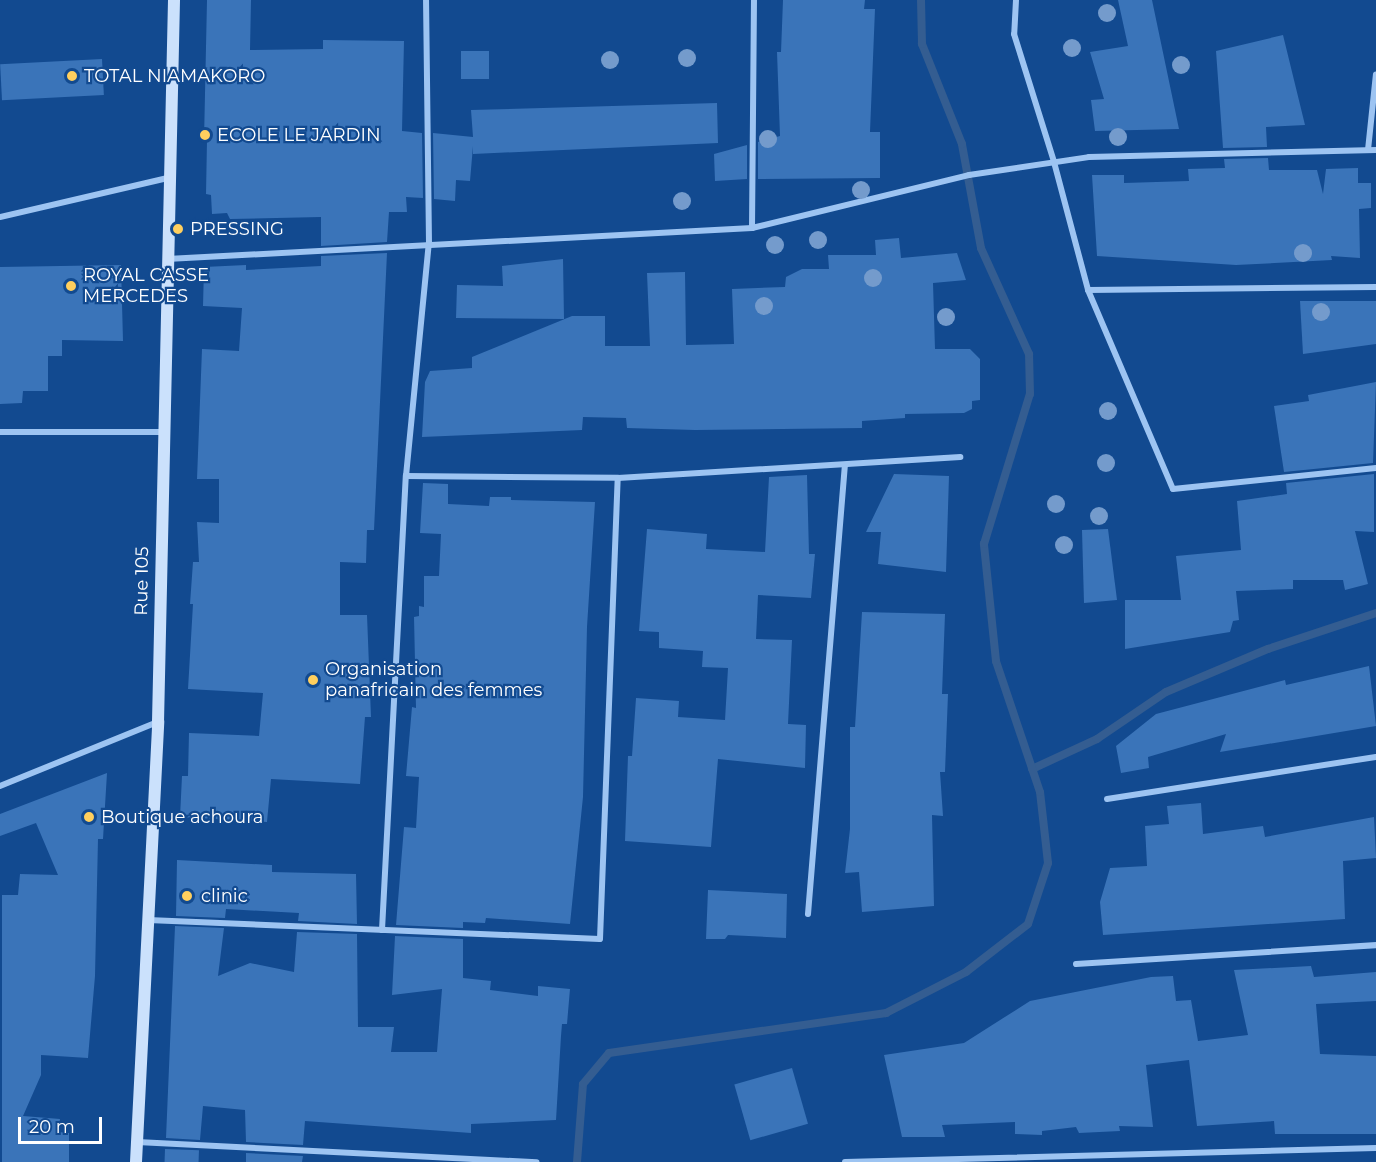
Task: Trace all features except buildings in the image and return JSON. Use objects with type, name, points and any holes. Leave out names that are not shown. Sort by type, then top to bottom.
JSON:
[{"type":"street","name":"Rue 105","points":[[136,1162],[158,722],[167,178],[174,0]]},
{"type":"street","points":[[382,930],[406,476],[429,243],[426,0]]},
{"type":"street","points":[[753,228],[754,0]]},
{"type":"street","points":[[1016,0],[1014,34],[1054,162],[1088,290],[1173,489],[1376,468]]},
{"type":"street","points":[[166,259],[429,243],[753,228],[969,175],[1089,157],[1372,150],[1376,74]]},
{"type":"street","points":[[0,217],[167,178]]},
{"type":"street","points":[[1088,290],[1376,287]]},
{"type":"street","points":[[0,432],[162,432]]},
{"type":"street","points":[[406,476],[618,478],[845,467],[960,457]]},
{"type":"street","points":[[808,914],[845,467]]},
{"type":"street","points":[[148,920],[600,939],[618,478]]},
{"type":"street","points":[[0,786],[158,722]]},
{"type":"street","points":[[1107,799],[1376,757]]},
{"type":"street","points":[[1076,964],[1376,945]]},
{"type":"street","points":[[137,1142],[536,1162]]},
{"type":"street","points":[[845,1162],[1043,1159],[1376,1148]]},
{"type":"waterway","points":[[577,1162],[583,1084],[609,1053],[886,1013],[966,972],[1028,924],[1048,863],[1040,792],[996,661],[984,544],[1030,394],[1029,354],[981,248],[962,144],[922,44],[921,0]]},
{"type":"waterway","points":[[1032,769],[1097,739],[1166,692],[1268,649],[1376,613]]},
{"type":"place","name":"TOTAL NIAMAKORO","points":[[72,76]]},
{"type":"place","name":"ECOLE LE JARDIN","points":[[205,135]]},
{"type":"place","name":"PRESSING","points":[[178,229]]},
{"type":"place","name":"ROYAL CASSE MERCEDES","points":[[71,286]]},
{"type":"place","name":"Organisation panafricain des femmes","points":[[313,680]]},
{"type":"place","name":"Boutique achoura","points":[[89,817]]},
{"type":"place","name":"clinic","points":[[187,896]]}]
